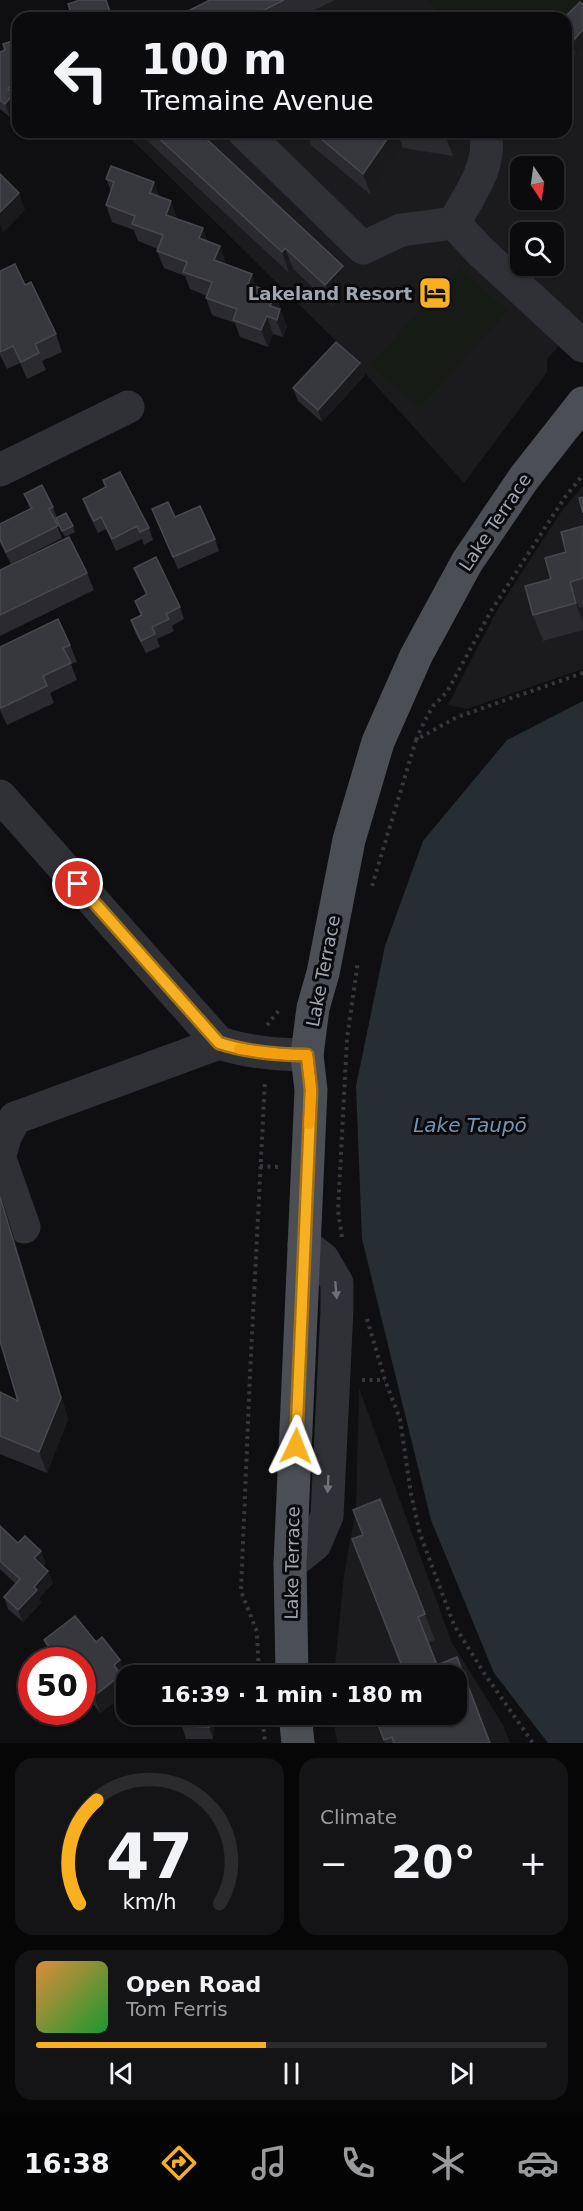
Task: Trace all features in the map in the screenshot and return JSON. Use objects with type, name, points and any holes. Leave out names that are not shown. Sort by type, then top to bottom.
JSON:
[{"type":"main road","name":"Lake Terrace","points":[[292,1665],[290,1564],[311,1090],[307,1055],[313,1008],[323,974],[349,840],[378,742],[416,656],[466,562],[524,478],[583,403]]},
{"type":"main road","points":[[296,1725],[298,1743]]},
{"type":"street","points":[[250,138],[363,248],[401,230],[454,223]]},
{"type":"street","points":[[454,223],[485,165],[487,138]]},
{"type":"street","points":[[454,223],[480,251],[583,346]]},
{"type":"street","points":[[0,470],[128,407]]},
{"type":"street","points":[[0,796],[219,1043],[240,1050],[307,1055]]},
{"type":"street","points":[[24,1227],[0,1158],[5,1137],[15,1118],[219,1043]]},
{"type":"path","points":[[371,888],[416,741],[424,722],[433,706],[447,692],[491,611],[565,497],[583,475]]},
{"type":"path","points":[[416,741],[457,717],[583,674]]},
{"type":"path","points":[[343,1239],[338,1211],[341,1146],[347,1039],[358,957]]},
{"type":"path","points":[[258,1665],[257,1632],[241,1590],[267,1023],[280,1009]]},
{"type":"path","points":[[260,1166],[278,1167]]},
{"type":"path","points":[[366,1318],[400,1419],[411,1494],[420,1534],[454,1625],[532,1743]]},
{"type":"path","points":[[354,1380],[385,1380]]},
{"type":"path","points":[[263,1725],[265,1743]]},
{"type":"shaded area","points":[[209,0],[426,0],[441,12],[185,12]]},
{"type":"shaded area","points":[[426,0],[583,0],[583,5],[572,20],[572,12],[441,12]]},
{"type":"shaded area","name":"Lakeland Resort","points":[[583,5],[583,320],[547,359],[547,372],[464,483],[337,342],[130,138],[572,138],[572,20]]},
{"type":"shaded area","points":[[459,267],[508,311],[419,409],[370,365]]},
{"type":"shaded area","points":[[583,486],[583,669],[467,709],[448,705],[496,612],[563,509]]},
{"type":"shaded area","points":[[359,1388],[452,1643],[466,1665],[335,1665],[344,1575],[356,1509]]},
{"type":"shaded area","points":[[467,1667],[503,1725],[510,1743],[337,1743],[334,1725],[467,1725]]},
{"type":"water","name":"Lake Taupō","points":[[583,701],[583,1743],[548,1743],[494,1673],[431,1520],[362,1239],[356,1086],[385,946],[423,841],[507,740]]},
{"type":"building","points":[[80,0],[106,0],[110,12],[71,12],[68,4]]},
{"type":"building","points":[[210,0],[284,0],[260,12],[186,12]]},
{"type":"building","points":[[580,2],[583,5],[583,30],[572,42],[572,12],[570,12]]},
{"type":"building","points":[[12,41],[12,84],[8,89],[12,92],[12,95],[5,104],[0,100],[0,52],[5,50],[3,44]]},
{"type":"building","points":[[158,138],[205,138],[343,266],[325,285],[285,248],[282,252]]},
{"type":"building","points":[[320,138],[388,138],[363,174]]},
{"type":"building","points":[[111,166],[154,182],[150,193],[171,201],[166,215],[203,228],[199,238],[220,246],[214,260],[252,274],[248,284],[275,293],[270,306],[280,309],[277,320],[267,316],[261,330],[233,320],[237,309],[206,298],[212,282],[183,272],[187,262],[157,251],[163,235],[132,224],[135,216],[106,205],[114,182],[106,179]]},
{"type":"building","points":[[0,174],[19,193],[0,212]]},
{"type":"building","points":[[15,264],[25,285],[31,282],[56,334],[35,344],[39,353],[21,362],[13,346],[0,352],[0,271]]},
{"type":"building","points":[[336,342],[360,363],[318,410],[293,388]]},
{"type":"building","points":[[120,472],[149,528],[140,532],[137,526],[112,539],[101,517],[94,521],[83,499],[106,487],[103,480]]},
{"type":"building","points":[[42,485],[53,507],[49,509],[58,526],[6,552],[0,539],[0,524],[32,508],[24,494]]},
{"type":"building","points":[[583,497],[583,513],[579,498]]},
{"type":"building","points":[[168,502],[175,517],[200,506],[215,539],[173,557],[152,509]]},
{"type":"building","points":[[66,513],[73,526],[62,531],[56,518]]},
{"type":"building","points":[[583,526],[583,578],[570,582],[576,603],[533,615],[525,586],[551,579],[545,558],[566,552],[561,532]]},
{"type":"building","points":[[69,537],[87,573],[0,615],[0,570]]},
{"type":"building","points":[[156,557],[180,607],[166,614],[169,619],[152,627],[155,634],[141,641],[131,620],[142,615],[135,601],[147,594],[134,568]]},
{"type":"building","points":[[58,619],[70,645],[63,648],[71,663],[43,676],[47,686],[1,708],[0,647]]},
{"type":"building","points":[[0,1197],[61,1398],[39,1452],[0,1436],[0,1392],[18,1401],[0,1341]]},
{"type":"building","points":[[380,1499],[425,1614],[418,1617],[437,1665],[402,1665],[352,1539],[363,1535],[353,1510]]},
{"type":"building","points":[[0,1526],[18,1543],[25,1536],[41,1551],[34,1558],[48,1571],[34,1587],[37,1590],[18,1610],[4,1597],[20,1579],[0,1561]]},
{"type":"building","points":[[75,1616],[96,1642],[102,1637],[120,1660],[114,1665],[116,1679],[96,1694],[96,1647],[50,1647],[44,1640]]},
{"type":"building","points":[[457,1657],[460,1665],[437,1665]]},
{"type":"building","points":[[467,1683],[490,1743],[394,1743],[392,1737],[384,1740],[378,1725],[467,1725]]},
{"type":"building","points":[[209,1725],[209,1727],[182,1726]]},
{"type":"slow traffic","points":[[239,1049],[307,1055],[311,1090],[309,1124]]},
{"type":"place","name":"Lakeland Resort","points":[[435,293]]},
{"type":"route","points":[[78,884],[219,1043],[240,1050],[307,1055],[311,1090],[296,1446]]}]
